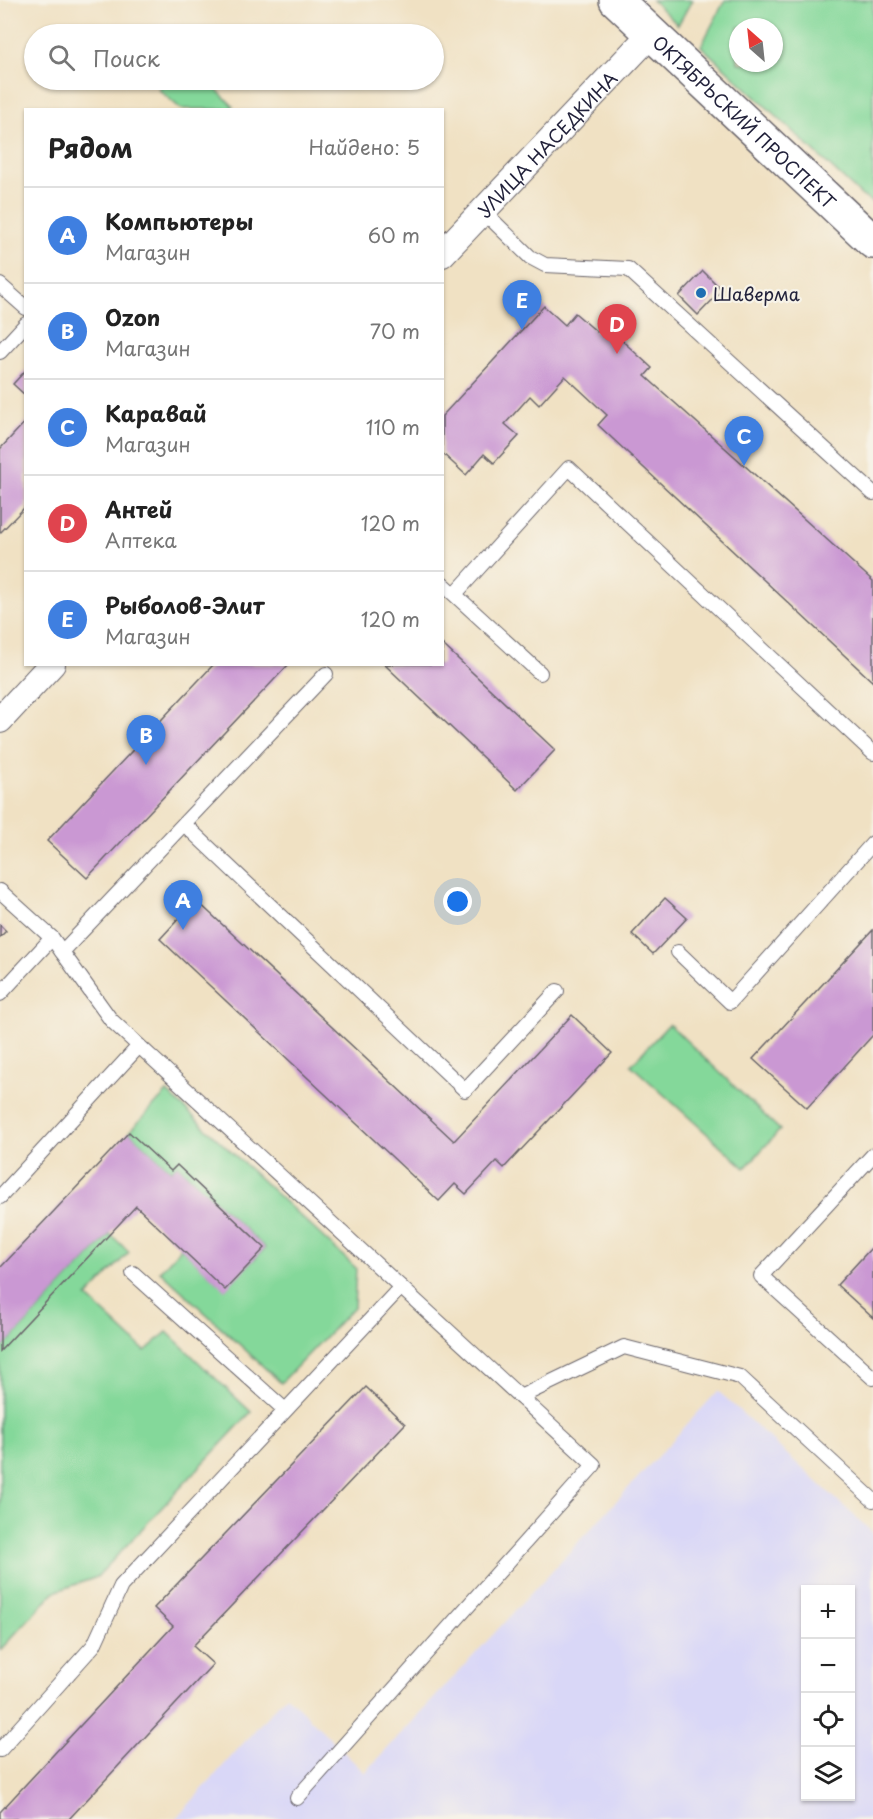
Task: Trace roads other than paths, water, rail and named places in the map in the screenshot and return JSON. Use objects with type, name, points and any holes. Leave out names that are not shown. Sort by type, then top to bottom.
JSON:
[{"type":"main road","name":"ОКТЯБРЬСКИЙ ПРОСПЕКТ","points":[[616,0],[872,241]]},
{"type":"street","name":"УЛИЦА НАСЕДКИНА","points":[[444,252],[651,34]]},
{"type":"street","points":[[0,720],[50,666]]},
{"type":"lane","points":[[483,211],[530,256],[545,265],[628,268],[873,493]]},
{"type":"lane","points":[[0,285],[24,306]]},
{"type":"lane","points":[[0,352],[24,326]]},
{"type":"lane","points":[[455,594],[569,468],[873,753]]},
{"type":"lane","points":[[444,585],[540,673]]},
{"type":"lane","points":[[62,952],[326,674]]},
{"type":"lane","points":[[184,824],[465,1090],[557,991]]},
{"type":"lane","points":[[678,952],[730,1002],[873,843]]},
{"type":"lane","points":[[0,891],[52,938],[111,1020],[594,1465],[297,1798]]},
{"type":"lane","points":[[0,994],[52,938]]},
{"type":"lane","points":[[0,1197],[139,1046]]},
{"type":"lane","points":[[873,1155],[761,1276],[873,1378]]},
{"type":"lane","points":[[133,1272],[285,1410]]},
{"type":"lane","points":[[0,1750],[94,1645],[120,1586],[401,1287]]},
{"type":"lane","points":[[520,1397],[624,1347],[740,1377],[873,1500]]},
{"type":"place","name":"Шаверма","points":[[701,293]]},
{"type":"place","name":"Рыболов-Элит","points":[[522,330]]},
{"type":"place","name":"Антей","points":[[617,354]]},
{"type":"place","name":"Каравай","points":[[744,466]]},
{"type":"place","name":"Ozon","points":[[146,765]]},
{"type":"place","name":"Компьютеры","points":[[183,930]]}]
